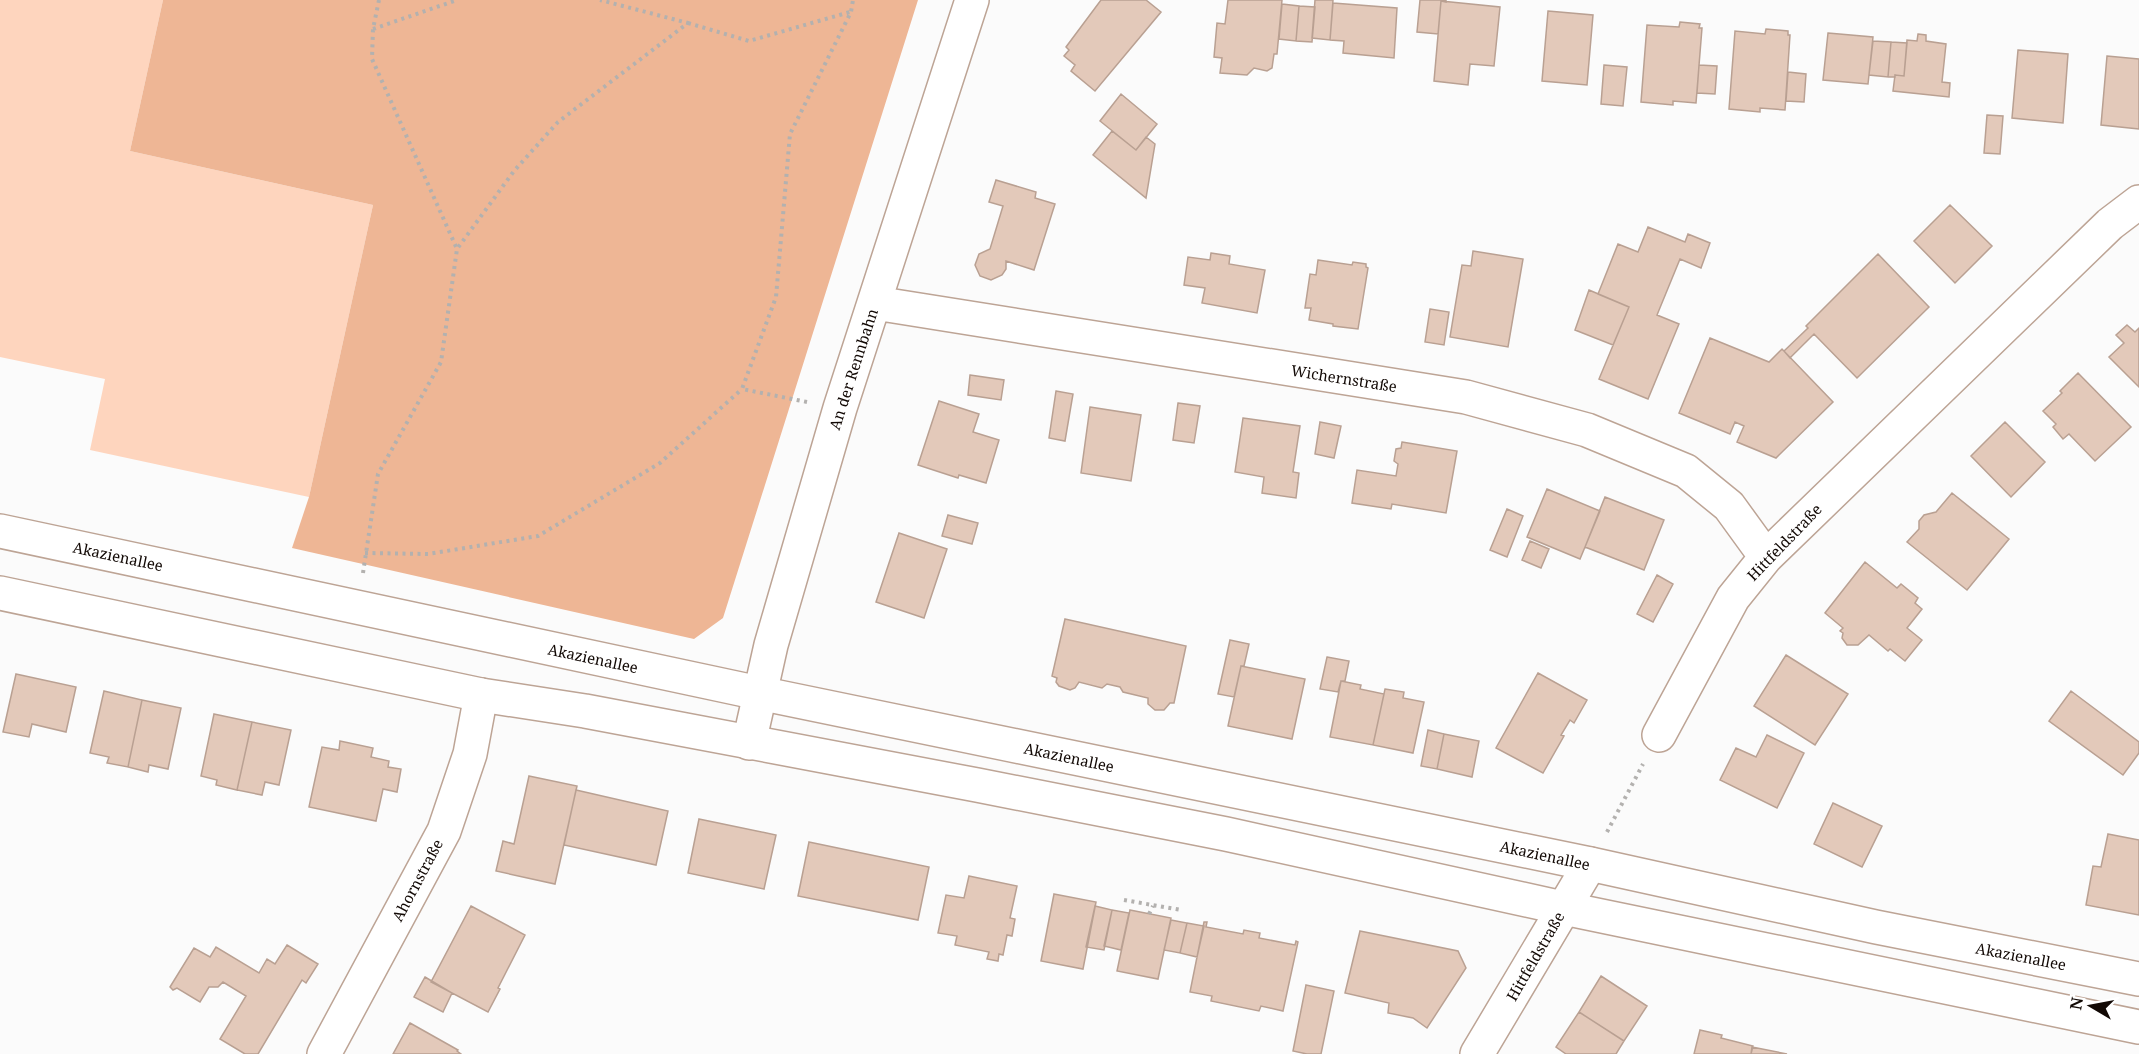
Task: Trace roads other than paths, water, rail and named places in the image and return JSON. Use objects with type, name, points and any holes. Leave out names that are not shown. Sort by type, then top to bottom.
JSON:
[{"type":"main road","name":"An der Rennbahn","points":[[749,743],[759,693],[840,408],[972,0]]},
{"type":"main road","name":"Hittfeldstraße","points":[[1659,735],[1733,598],[1766,557],[2110,224],[2139,202]]},
{"type":"main road","name":"Wichernstraße","points":[[875,303],[1466,397],[1587,430],[1686,471],[1729,506],[1766,557]]},
{"type":"main road","name":"Akazienallee","points":[[0,531],[759,693],[1590,864],[1864,925],[2139,979]]},
{"type":"main road","points":[[0,593],[482,695],[585,711],[978,784],[1215,832],[1563,908],[2139,1027]]},
{"type":"main road","name":"Ahornstraße","points":[[324,1054],[444,831],[470,754],[482,695]]},
{"type":"main road","name":"Hittfeldstraße","points":[[1477,1054],[1590,864]]}]
